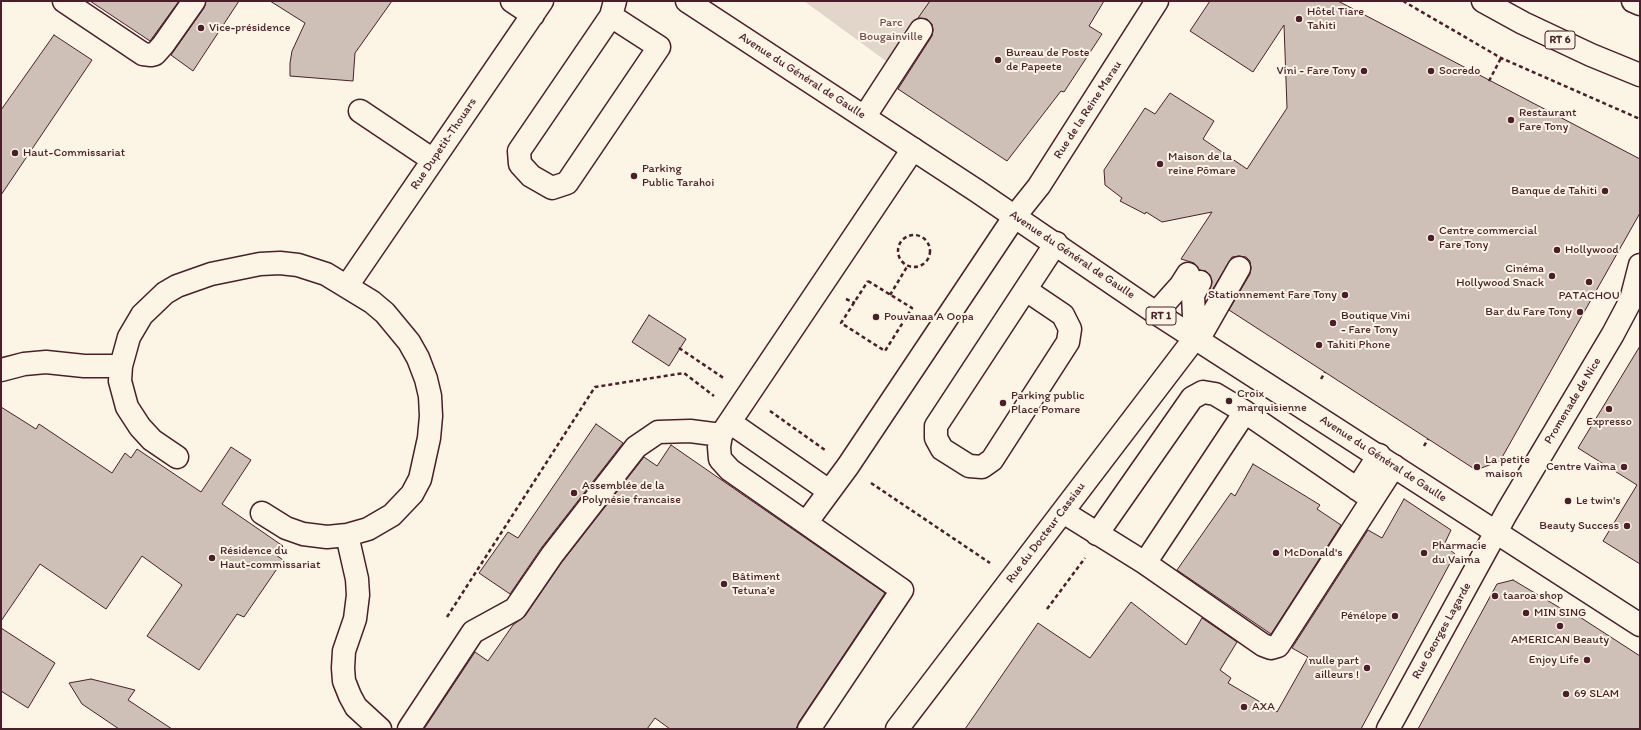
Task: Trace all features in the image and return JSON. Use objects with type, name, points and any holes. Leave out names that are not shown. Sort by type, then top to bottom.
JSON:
[{"type":"main road","points":[[64,1],[143,54],[155,54],[163,46],[194,1]]},
{"type":"main road","points":[[512,1],[537,8]]},
{"type":"main road","name":"Avenue du Général de Gaulle","points":[[687,1],[865,116],[1056,243],[1156,313],[1640,625]]},
{"type":"main road","name":"Rue de la Reine Marau","points":[[806,522],[848,466],[1015,216],[1039,186],[1157,1]]},
{"type":"main road","name":"RT 6","points":[[1482,1],[1523,23],[1591,55],[1640,74]]},
{"type":"main road","points":[[1633,1],[1640,4]]},
{"type":"main road","name":"Rue Dupetit-Thouars","points":[[347,286],[537,8]]},
{"type":"main road","points":[[613,8],[659,47],[567,183],[552,188],[531,176],[520,164],[519,151],[613,8]]},
{"type":"main road","points":[[865,116],[921,30]]},
{"type":"main road","points":[[360,110],[433,160]]},
{"type":"main road","points":[[808,729],[902,590],[730,470],[720,459],[719,447],[730,424],[913,149]]},
{"type":"main road","points":[[1026,290],[1063,315],[1070,329],[1068,342],[992,460],[982,467],[969,466],[942,449],[936,438],[936,426],[1056,243]]},
{"type":"main road","points":[[177,457],[152,440],[133,417],[122,392],[120,381],[121,366],[129,337],[142,315],[165,294],[192,280],[245,267],[280,263],[313,269],[347,286],[385,313],[409,342],[418,358],[426,379],[430,396],[430,438],[424,465],[412,494],[399,508],[384,521],[360,532],[327,537],[303,534],[286,528],[262,513]]},
{"type":"main road","name":"Promenade de Nice","points":[[1496,532],[1613,334],[1631,300],[1640,265]]},
{"type":"main road","name":"Rue du Docteur Cassiau","points":[[897,729],[1196,339],[1239,268]]},
{"type":"main road","points":[[1156,313],[1181,285],[1194,278],[1193,295],[1196,339]]},
{"type":"main road","points":[[1,370],[24,364],[46,362],[84,366],[121,366]]},
{"type":"main road","points":[[1097,534],[1192,398],[1203,392],[1215,394],[1245,412],[1365,494]]},
{"type":"main road","points":[[1145,563],[1245,412]]},
{"type":"main road","points":[[409,729],[473,632],[515,609],[552,555],[636,447],[658,432],[690,431],[730,424],[829,491]]},
{"type":"main road","points":[[1063,512],[1145,563],[1263,645],[1271,648],[1278,646],[1365,494],[1386,461]]},
{"type":"main road","name":"Rue Georges Lagarde","points":[[1388,729],[1496,532]]},
{"type":"main road","points":[[347,535],[357,579],[358,595],[355,619],[344,651],[342,668],[344,681],[356,707],[380,729]]},
{"type":"path","points":[[1403,1],[1501,58],[1640,119]]},
{"type":"path","points":[[1489,81],[1501,58]]},
{"type":"path","points":[[910,235],[918,235],[926,240],[930,246],[930,254],[926,261],[920,266],[908,265],[904,263],[900,257],[899,248],[902,241],[910,235]]},
{"type":"path","points":[[890,295],[908,265]]},
{"type":"path","points":[[868,281],[890,295],[912,308],[885,351],[841,323],[868,281]]},
{"type":"path","points":[[1321,380],[1325,372]]},
{"type":"path","points":[[445,620],[595,387],[684,373],[730,424]]},
{"type":"path","points":[[1424,446],[1428,439]]},
{"type":"green space","name":"Parc Bougainville","points":[[804,1],[943,1],[901,72]]},
{"type":"building","points":[[90,1],[179,1],[150,41]]},
{"type":"building","points":[[206,1],[239,1],[193,71],[171,55],[204,8]]},
{"type":"building","points":[[270,1],[392,1],[355,53],[353,81],[290,76],[292,51],[305,23]]},
{"type":"building","name":"Bureau de Poste de Papeete","points":[[930,1],[1104,1],[1089,26],[1102,34],[1064,92],[1061,91],[1007,161],[898,89],[932,36],[932,24],[927,19],[918,18]]},
{"type":"building","name":"Centre commercial Fare Tony","points":[[1210,1],[1338,1],[1640,159],[1640,213],[1500,461],[1476,470],[1229,310],[1250,274],[1250,261],[1246,257],[1232,257],[1208,297],[1207,296],[1212,282],[1210,275],[1206,271],[1199,270],[1194,263],[1181,259],[1212,212],[1162,222],[1146,212],[1145,214],[1120,201],[1122,198],[1105,185],[1104,170],[1145,108],[1155,114],[1170,93],[1214,121],[1203,139],[1247,169],[1287,108],[1284,25],[1253,72],[1190,31]]},
{"type":"building","name":"Haut-Commissariat","points":[[54,35],[92,60],[1,195],[1,110]]},
{"type":"building","points":[[649,315],[686,339],[669,366],[632,342]]},
{"type":"building","name":"Centre Vaima","points":[[1640,346],[1640,564],[1603,541],[1637,485],[1578,448]]},
{"type":"building","name":"Résidence du Haut-commissariat","points":[[1,407],[36,429],[39,424],[112,473],[125,453],[131,458],[137,449],[201,492],[231,447],[251,460],[222,504],[283,546],[276,555],[283,560],[244,617],[237,614],[199,670],[147,636],[182,585],[142,556],[106,609],[40,564],[1,621]]},
{"type":"building","name":"Assemblée de la Polynésie francaise","points":[[596,424],[623,443],[542,547],[510,594],[479,573],[508,532],[518,538]]},
{"type":"building","name":"Bâtiment Tetuna’e","points":[[671,445],[885,593],[799,722],[796,729],[670,729],[655,718],[647,729],[424,729],[475,652],[488,661],[513,625],[525,616],[562,562],[644,457],[657,466]]},
{"type":"building","name":"McDonald's","points":[[1253,464],[1320,505],[1317,509],[1341,525],[1271,634],[1177,570],[1231,493],[1235,496]]},
{"type":"building","points":[[1404,499],[1451,530],[1444,545],[1455,554],[1361,729],[965,729],[1038,623],[1090,658],[1131,602],[1186,645],[1202,618],[1237,642],[1220,670],[1231,678],[1228,683],[1277,712],[1308,657],[1292,648],[1368,530],[1382,538]]},
{"type":"building","points":[[1513,580],[1567,612],[1569,610],[1640,656],[1640,729],[1418,729],[1497,584]]},
{"type":"building","points":[[1,628],[55,663],[28,708],[1,691]]},
{"type":"building","points":[[91,679],[135,690],[128,700],[172,729],[119,729],[82,704],[69,683]]},
{"type":"place","name":"Hôtel Tiare Tahiti","points":[[1299,19]]},
{"type":"place","name":"Vice-présidence","points":[[201,28]]},
{"type":"place","name":"Bureau de Poste de Papeete","points":[[998,60]]},
{"type":"place","name":"Vini - Fare Tony","points":[[1364,71]]},
{"type":"place","name":"Socredo","points":[[1431,71]]},
{"type":"place","name":"Restaurant Fare Tony","points":[[1511,120]]},
{"type":"place","name":"Haut-Commissariat","points":[[15,153]]},
{"type":"place","name":"Maison de la reine Pōmare","points":[[1160,164]]},
{"type":"place","name":"Parking Public Tarahoi","points":[[634,176]]},
{"type":"place","name":"Banque de Tahiti","points":[[1605,191]]},
{"type":"place","name":"Centre commercial Fare Tony","points":[[1431,238]]},
{"type":"place","name":"Hollywood","points":[[1557,250]]},
{"type":"place","name":"Cinéma Hollywood Snack","points":[[1552,276]]},
{"type":"place","name":"PATACHOU","points":[[1589,282]]},
{"type":"place","name":"Stationnement Fare Tony","points":[[1345,295]]},
{"type":"place","name":"Bar du Fare Tony","points":[[1580,312]]},
{"type":"place","name":"Pouvanaa A Oopa","points":[[876,317]]},
{"type":"place","name":"Boutique Vini - Fare Tony","points":[[1333,323]]},
{"type":"place","name":"Tahiti Phone","points":[[1319,345]]},
{"type":"place","name":"Croix marquisienne","points":[[1229,401]]},
{"type":"place","name":"Parking public Place Pomare","points":[[1003,403]]},
{"type":"place","name":"Expresso","points":[[1609,409]]},
{"type":"place","name":"La petite maison","points":[[1477,467]]},
{"type":"place","name":"Centre Vaima","points":[[1624,467]]},
{"type":"place","name":"Assemblée de la Polynésie francaise","points":[[574,493]]},
{"type":"place","name":"Le twin's","points":[[1568,501]]},
{"type":"place","name":"Beauty Success","points":[[1627,526]]},
{"type":"place","name":"McDonald's","points":[[1276,553]]},
{"type":"place","name":"Pharmacie du Vaima","points":[[1424,553]]},
{"type":"place","name":"Résidence du Haut-commissariat","points":[[212,558]]},
{"type":"place","name":"Bâtiment Tetuna’e","points":[[724,584]]},
{"type":"place","name":"taaroa shop","points":[[1495,596]]},
{"type":"place","name":"MIN SING","points":[[1526,613]]},
{"type":"place","name":"Pénélope","points":[[1395,616]]},
{"type":"place","name":"AMERICAN Beauty","points":[[1560,626]]},
{"type":"place","name":"Enjoy Life","points":[[1587,660]]},
{"type":"place","name":"nulle part ailleurs !","points":[[1367,668]]},
{"type":"place","name":"69 SLAM","points":[[1566,694]]},
{"type":"place","name":"AXA","points":[[1244,707]]}]
